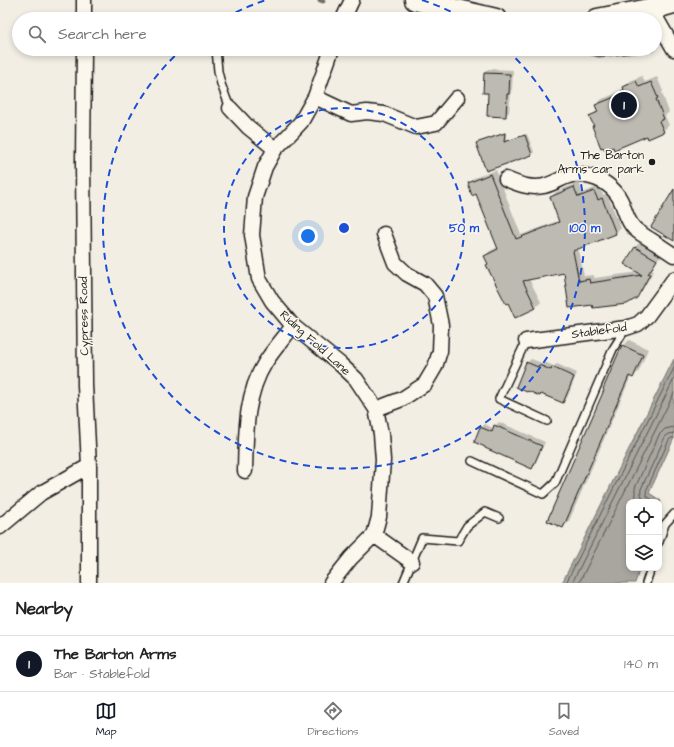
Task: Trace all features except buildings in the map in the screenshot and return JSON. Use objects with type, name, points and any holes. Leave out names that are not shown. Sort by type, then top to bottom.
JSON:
[{"type":"main road","points":[[415,0],[466,12]]},
{"type":"main road","points":[[629,12],[661,5]]},
{"type":"street","points":[[84,0],[84,12]]},
{"type":"street","points":[[346,12],[352,0]]},
{"type":"street","points":[[661,5],[674,49]]},
{"type":"street","name":"Cypress Road","points":[[84,56],[83,163],[85,385],[89,466],[89,583]]},
{"type":"street","name":"Riding Fold Lane","points":[[330,56],[315,97],[301,122],[275,149],[265,167],[255,197],[252,235],[259,280],[272,301],[293,326],[340,364],[356,380],[376,409],[381,434],[383,460],[379,517],[374,535]]},
{"type":"street","points":[[315,97],[351,114],[367,112],[384,114],[416,127],[436,122],[457,98]]},
{"type":"street","points":[[230,108],[248,127],[275,149]]},
{"type":"street","points":[[506,179],[523,186],[534,187],[550,184],[571,175],[590,176],[599,180],[607,184],[618,196],[630,224],[639,233],[674,255]]},
{"type":"street","points":[[376,409],[402,399],[425,384],[435,367],[440,351],[441,325],[435,296],[425,284],[407,274],[395,263],[384,234]]},
{"type":"street","name":"Stablefold","points":[[526,341],[626,328],[638,324],[647,316],[674,279]]},
{"type":"street","points":[[245,472],[247,417],[253,388],[264,364],[293,326]]},
{"type":"street","points":[[0,527],[41,493],[89,466]]},
{"type":"street","points":[[331,583],[351,558],[374,535],[412,562]]},
{"type":"lane","points":[[217,56],[221,84],[230,108]]},
{"type":"lane","points":[[472,461],[543,494],[547,491],[555,484],[613,349],[626,328]]},
{"type":"lane","points":[[526,341],[499,399],[547,421]]},
{"type":"lane","points":[[403,583],[422,538],[458,541],[467,526],[485,512],[499,518]]},
{"type":"lane","points":[[661,535],[665,524],[674,514]]},
{"type":"lane","points":[[646,583],[650,571]]},
{"type":"water","points":[[674,359],[674,438],[649,493],[658,499],[626,499],[626,571],[639,571],[635,583],[562,583]]},
{"type":"place","name":"The Barton Arms","points":[[624,105]]},
{"type":"place","name":"The Barton Arms car park","points":[[652,162]]}]
